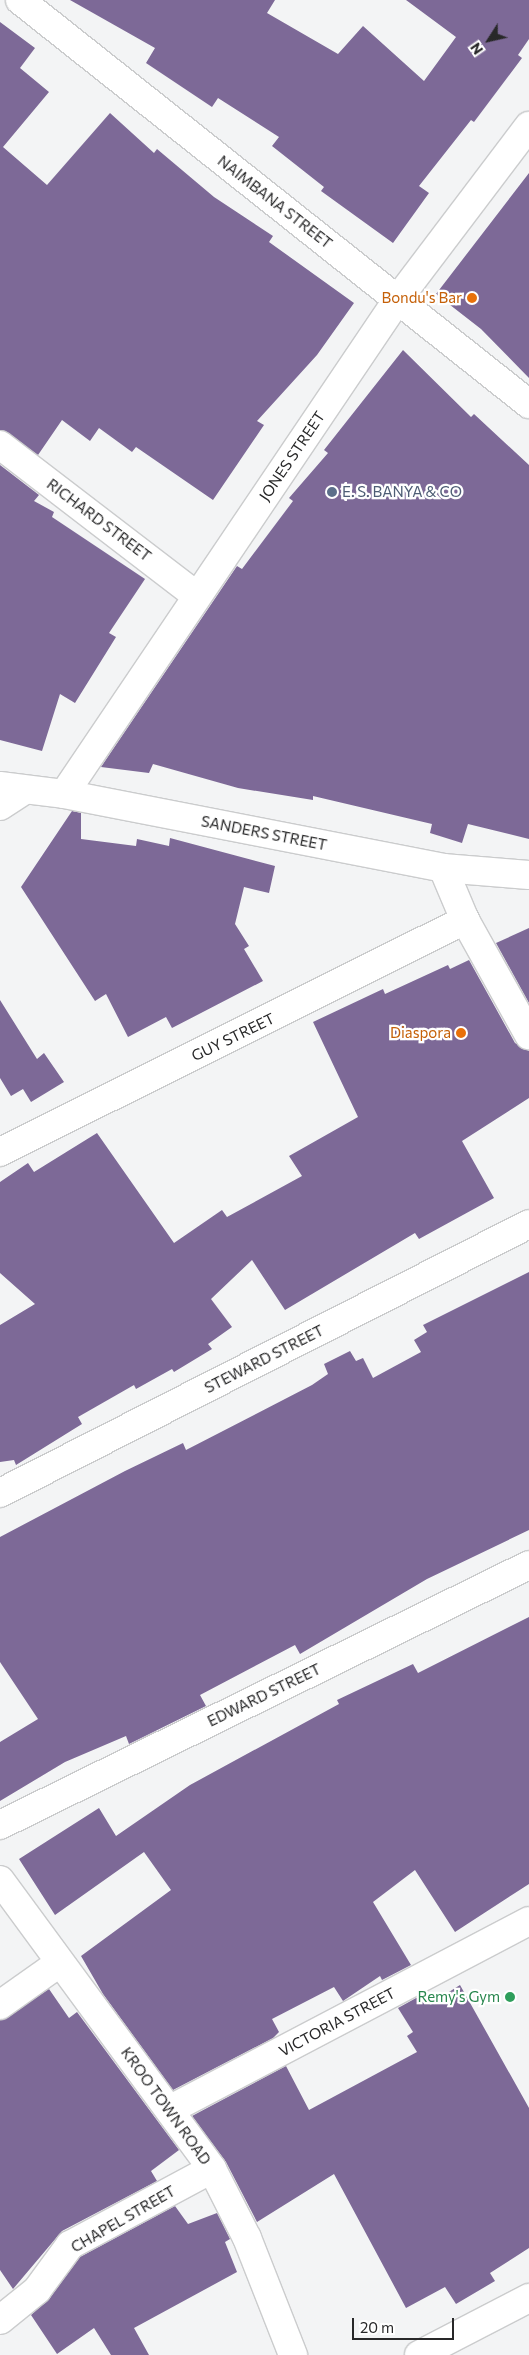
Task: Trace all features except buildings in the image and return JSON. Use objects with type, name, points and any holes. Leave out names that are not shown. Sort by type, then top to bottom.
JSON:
[{"type":"street","name":"NAIMBANA STREET","points":[[20,0],[529,404]]},
{"type":"street","name":"JONES STREET","points":[[64,794],[398,299],[529,126]]},
{"type":"street","name":"RICHARD STREET","points":[[0,445],[197,596]]},
{"type":"street","name":"SANDERS STREET","points":[[11,788],[64,794],[443,868],[529,875]]},
{"type":"street","points":[[0,806],[11,788]]},
{"type":"street","points":[[443,868],[465,920],[529,1035]]},
{"type":"street","name":"GUY STREET","points":[[0,1152],[465,920]]},
{"type":"street","name":"STEWARD STREET","points":[[0,1493],[529,1224]]},
{"type":"street","name":"EDWARD STREET","points":[[0,1825],[529,1564]]},
{"type":"street","name":"KROO TOWN ROAD","points":[[0,1880],[58,1964],[171,2109],[212,2169],[247,2238],[293,2355]]},
{"type":"street","name":"VICTORIA STREET","points":[[171,2109],[529,1921]]},
{"type":"street","points":[[0,2005],[58,1964]]},
{"type":"street","name":"CHAPEL STREET","points":[[0,2320],[37,2290],[70,2245],[212,2169]]},
{"type":"street","points":[[419,2355],[529,2298]]},
{"type":"place","name":"Bondu's Bar","points":[[472,298]]},
{"type":"place","name":"E. S. BANYA & CO","points":[[332,492]]},
{"type":"place","name":"Diaspora","points":[[461,1033]]},
{"type":"place","name":"Remy's Gym","points":[[510,1997]]}]
